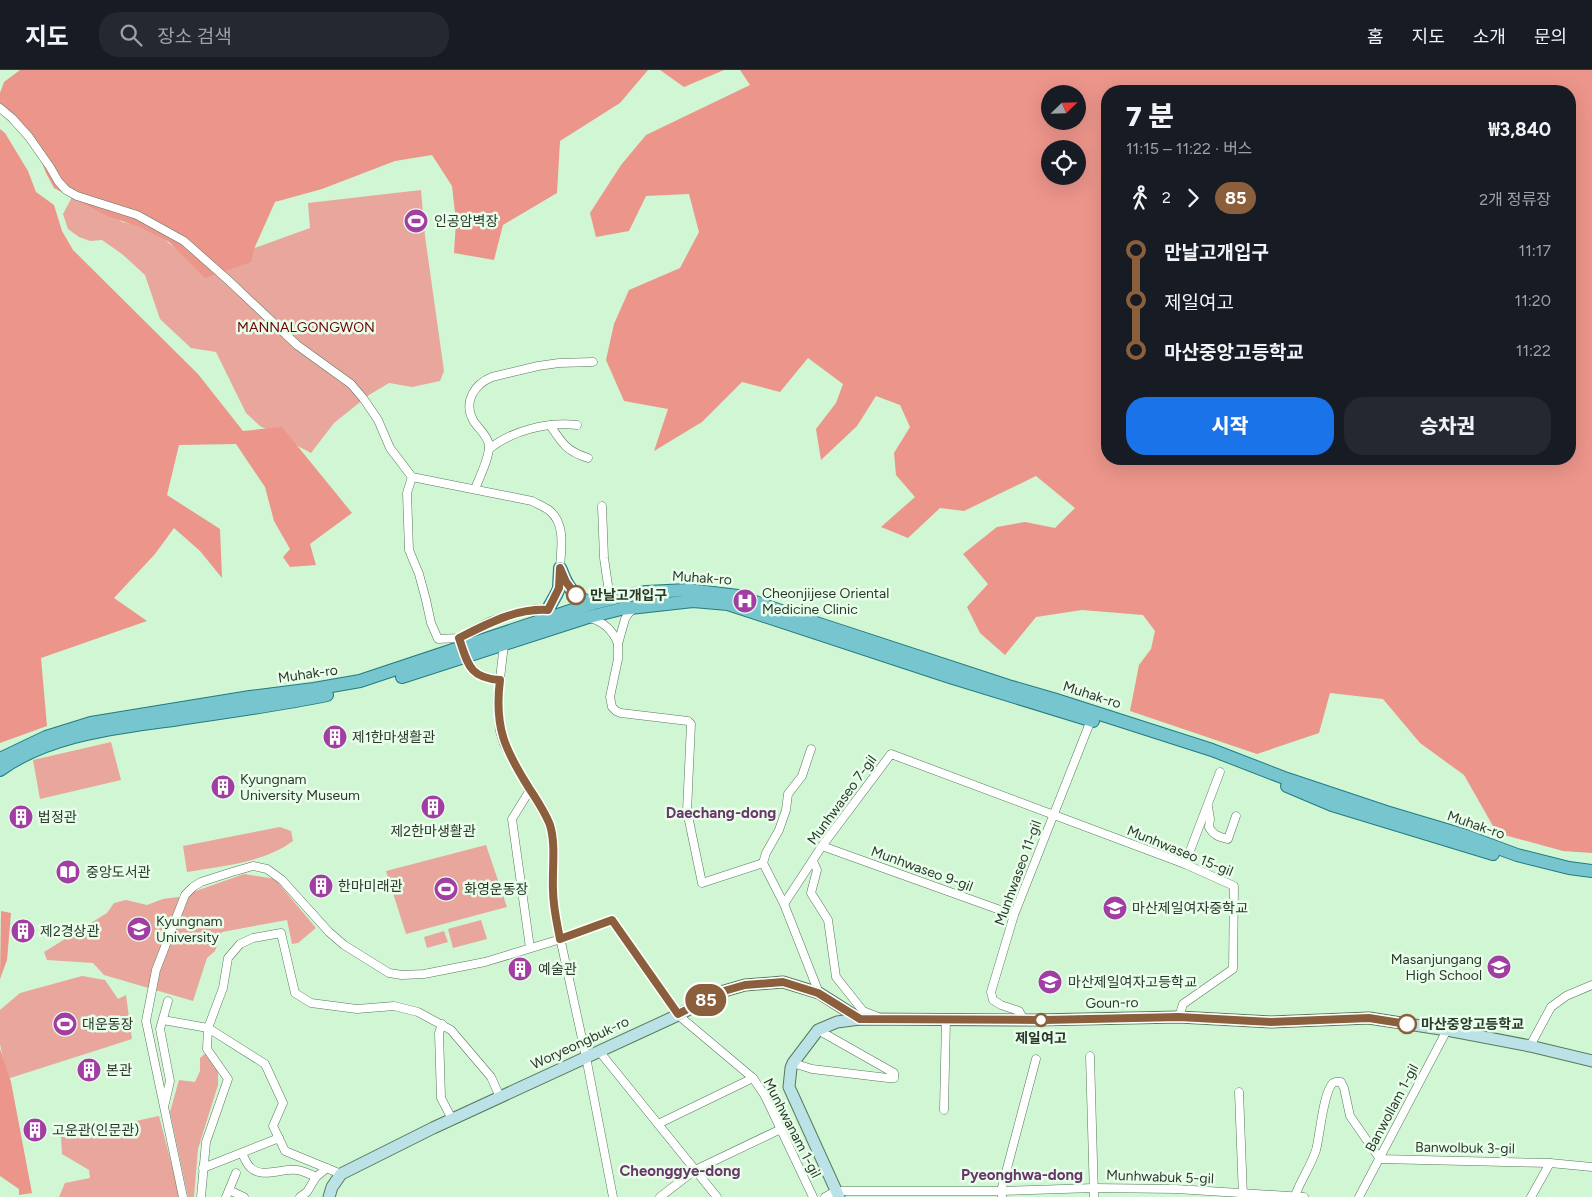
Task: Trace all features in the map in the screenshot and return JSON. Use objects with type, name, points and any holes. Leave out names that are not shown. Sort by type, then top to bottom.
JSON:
[{"type":"main road","points":[[560,568],[571,591],[591,604]]},
{"type":"main road","points":[[545,615],[559,588],[560,568]]},
{"type":"main road","name":"Muhak-ro","points":[[0,760],[46,737],[91,723],[360,681],[545,615],[568,612],[610,599],[646,592],[688,590],[738,596],[1008,686],[1053,698],[1212,750],[1287,778],[1386,812],[1463,835],[1517,855],[1569,868],[1592,871]]},
{"type":"main road","name":"Muhak-ro","points":[[0,770],[37,749],[72,737],[281,704],[368,687],[587,617],[621,608],[693,602],[728,604],[950,677],[1207,753],[1332,805],[1535,867],[1592,878]]},
{"type":"main road","name":"Woryeongbuk-ro","points":[[341,1174],[452,1119],[724,991],[745,985],[783,982],[818,993],[860,1019]]},
{"type":"main road","name":"Goun-ro","points":[[818,1030],[837,1022],[860,1019],[1024,1020],[1179,1017],[1271,1022],[1369,1018],[1447,1030],[1530,1046],[1592,1061]]},
{"type":"main road","points":[[818,1030],[793,1063],[789,1087],[838,1194]]},
{"type":"main road","points":[[329,1197],[332,1187],[341,1174]]},
{"type":"street","points":[[0,108],[29,136],[58,181],[66,190],[77,196],[137,215],[184,241],[297,345],[351,384],[364,398],[378,420],[390,448],[412,477],[532,502],[549,510],[558,521],[562,532],[560,568]]},
{"type":"street","points":[[475,489],[489,450],[488,440],[474,421],[470,408],[471,394],[480,383],[492,377],[538,366],[593,362]]},
{"type":"street","points":[[489,450],[506,438],[550,425],[577,426]]},
{"type":"street","points":[[550,425],[568,449],[588,458]]},
{"type":"street","points":[[412,477],[407,493],[409,550],[419,574],[431,623],[438,639],[459,638],[491,622],[534,609],[545,615]]},
{"type":"street","points":[[602,506],[604,558],[610,599]]},
{"type":"street","points":[[636,607],[628,614],[618,644],[618,659],[610,697],[611,706],[618,712],[688,721],[691,724],[687,811],[702,883],[763,863]]},
{"type":"street","points":[[587,617],[604,623],[613,633],[618,644]]},
{"type":"street","points":[[459,638],[466,660],[473,670],[485,679],[500,680]]},
{"type":"street","points":[[504,644],[498,696],[500,731],[504,744],[544,811],[550,825],[553,838],[553,891],[556,920],[586,1057],[613,1197]]},
{"type":"street","name":"Munhwaseo 11-gil","points":[[1024,1020],[1019,1011],[993,1000],[991,992],[1014,915],[1091,720]]},
{"type":"street","points":[[811,749],[802,776],[788,794],[786,810],[779,830],[766,853],[763,863],[784,904],[818,993]]},
{"type":"street","name":"Munhwaseo 7-gil","points":[[784,904],[822,846],[891,754],[1053,815]]},
{"type":"street","points":[[1185,864],[1220,772]]},
{"type":"street","points":[[530,790],[512,819],[530,948]]},
{"type":"street","points":[[1208,805],[1209,827],[1215,835],[1228,839],[1236,816]]},
{"type":"street","name":"Munhwaseo 15-gil","points":[[1053,815],[1185,864],[1234,886],[1233,969],[1183,1004],[1179,1017]]},
{"type":"street","name":"Munhwaseo 9-gil","points":[[822,846],[1014,915]]},
{"type":"street","points":[[813,861],[817,870],[811,893],[828,920],[836,977],[864,1011],[883,1019]]},
{"type":"street","points":[[183,1197],[146,1021],[156,970],[185,895],[193,887],[201,882],[253,866],[267,869],[282,880],[329,932],[344,945],[389,973],[395,974],[412,975],[485,962],[560,939]]},
{"type":"street","name":"Munhwanam 1-gil","points":[[560,939],[612,920],[678,1014],[754,1078],[765,1096],[813,1197]]},
{"type":"street","points":[[201,1197],[206,1142],[228,1079],[207,1049],[208,1028],[223,988],[228,958],[240,944],[253,938],[281,933],[295,993],[311,1002],[356,1009],[394,1006],[418,1012],[452,1030],[491,1077],[500,1097]]},
{"type":"street","points":[[1530,1046],[1551,1007],[1566,996],[1592,985]]},
{"type":"street","points":[[164,1108],[170,1080],[160,1029],[168,1001]]},
{"type":"street","points":[[944,1110],[946,1019]]},
{"type":"street","points":[[163,1020],[208,1028],[265,1064],[283,1103],[273,1126],[285,1151],[341,1174]]},
{"type":"street","points":[[442,1024],[439,1033],[442,1098],[452,1119]]},
{"type":"street","points":[[793,1063],[812,1069],[894,1078],[894,1073],[818,1030]]},
{"type":"street","name":"Banwollam 1-gil","points":[[1359,1197],[1447,1030]]},
{"type":"street","points":[[599,1051],[717,1197]]},
{"type":"street","points":[[1090,1056],[1094,1197]]},
{"type":"street","points":[[1002,1194],[1036,1059]]},
{"type":"street","points":[[658,1124],[754,1078]]},
{"type":"street","points":[[1295,1196],[1316,1149],[1328,1094],[1332,1084],[1336,1082],[1341,1082],[1344,1088],[1350,1116],[1380,1159]]},
{"type":"street","points":[[1239,1092],[1243,1195]]},
{"type":"street","points":[[660,1197],[694,1170],[781,1130]]},
{"type":"street","points":[[203,1168],[279,1138]]},
{"type":"street","points":[[242,1153],[250,1167],[257,1171],[265,1173],[297,1170],[316,1176]]},
{"type":"street","name":"Banwolbuk 3-gil","points":[[1380,1159],[1550,1163],[1592,1167]]},
{"type":"street","points":[[1531,1197],[1550,1163]]},
{"type":"street","points":[[300,1197],[307,1192],[316,1176],[327,1168]]},
{"type":"street","points":[[236,1174],[228,1194],[244,1197]]},
{"type":"street","name":"Munhwabuk 5-gil","points":[[838,1194],[1002,1194],[1094,1188],[1175,1193],[1304,1197]]},
{"type":"street","points":[[825,1197],[838,1194]]},
{"type":"green space","name":"MANNALGONGWON","points":[[421,190],[425,236],[444,371],[440,381],[412,387],[389,383],[369,395],[334,423],[311,453],[260,426],[246,413],[216,352],[191,348],[160,319],[145,275],[122,254],[102,240],[90,241],[79,237],[68,229],[63,214],[72,197],[95,203],[122,222],[148,227],[204,270],[249,250],[310,228],[308,203]]},
{"type":"green space","points":[[111,742],[121,780],[40,799],[33,760]]},
{"type":"green space","points":[[280,827],[291,831],[293,841],[269,854],[256,859],[187,872],[183,846]]},
{"type":"green space","name":"화영운동장","points":[[486,845],[507,907],[406,934],[386,871]]},
{"type":"green space","points":[[244,874],[275,879],[316,928],[298,943],[292,944],[287,920],[222,932],[215,951],[207,958],[193,1001],[104,975],[93,963],[47,960],[44,952],[107,913],[114,903],[126,900],[147,905],[163,899],[178,897],[186,901],[193,892]]},
{"type":"green space","points":[[481,920],[487,939],[453,948],[448,929]]},
{"type":"green space","points":[[444,931],[448,942],[427,948],[424,937]]},
{"type":"green space","name":"대운동장","points":[[82,976],[105,980],[118,999],[126,995],[132,1039],[7,1079],[0,1044],[0,1010],[20,993]]},
{"type":"green space","points":[[206,1053],[218,1070],[218,1085],[198,1149],[194,1197],[188,1197],[170,1112],[179,1080],[195,1082],[200,1071],[200,1058]]},
{"type":"green space","points":[[159,1116],[180,1197],[59,1197],[65,1183],[90,1178],[89,1170],[62,1154],[61,1137]]},
{"type":"shaded area","points":[[20,70],[648,70],[620,103],[560,141],[557,193],[503,225],[494,260],[454,253],[456,221],[452,186],[432,155],[395,161],[322,189],[275,202],[254,249],[251,262],[205,278],[169,242],[140,227],[107,216],[54,188],[37,150],[0,107],[0,93],[4,82]]},
{"type":"shaded area","points":[[660,70],[724,70],[684,87]]},
{"type":"shaded area","points":[[740,70],[1592,70],[1592,853],[1563,851],[1497,833],[1464,775],[1420,743],[1383,699],[1330,693],[1319,733],[1257,754],[1130,711],[1139,665],[1151,649],[1155,631],[1143,615],[1082,610],[1036,617],[1005,655],[980,633],[967,607],[988,584],[963,554],[997,527],[1025,522],[1055,528],[1075,508],[1036,476],[964,511],[940,508],[908,538],[881,527],[915,497],[896,475],[894,453],[910,427],[900,405],[876,396],[857,426],[821,460],[816,429],[836,403],[843,384],[808,358],[780,392],[742,382],[702,422],[654,451],[668,409],[624,401],[606,360],[614,324],[629,290],[680,268],[699,232],[689,194],[646,196],[629,231],[596,237],[590,213],[621,165],[646,135],[750,85]]},
{"type":"shaded area","points":[[0,129],[5,133],[28,171],[36,192],[54,205],[62,231],[73,250],[198,374],[243,431],[282,427],[352,513],[310,544],[316,565],[290,567],[283,557],[290,549],[274,521],[265,487],[236,444],[179,445],[167,495],[220,529],[222,578],[200,551],[174,528],[155,554],[114,598],[147,621],[41,658],[47,726],[0,743]]},
{"type":"shaded area","points":[[1,911],[11,913],[7,960],[0,979]]},
{"type":"shaded area","points":[[0,1049],[11,1082],[32,1193],[19,1195],[19,1189],[0,1176]]},
{"type":"bus line","name":"85","points":[[576,595],[571,591],[560,568],[559,588],[548,610],[534,609],[510,616],[491,622],[459,638],[466,660],[473,670],[485,679],[500,680],[498,717],[504,744],[544,811],[550,825],[553,838],[553,891],[560,939],[612,920],[678,1014],[724,991],[745,985],[783,982],[818,993],[860,1019],[1044,1020],[1179,1017],[1271,1022],[1369,1018],[1407,1024]]},
{"type":"place","name":"인공암벽장","points":[[416,221]]},
{"type":"place","name":"만날고개입구","points":[[576,595]]},
{"type":"place","name":"Cheonjijese Oriental Medicine Clinic","points":[[745,601]]},
{"type":"place","name":"제1한마생활관","points":[[335,737]]},
{"type":"place","name":"Kyungnam University Museum","points":[[223,787]]},
{"type":"place","name":"제2한마생활관","points":[[433,807]]},
{"type":"place","name":"법정관","points":[[21,817]]},
{"type":"place","name":"중앙도서관","points":[[68,872]]},
{"type":"place","name":"한마미래관","points":[[321,886]]},
{"type":"place","name":"화영운동장","points":[[446,889]]},
{"type":"place","name":"마산제일여자중학교","points":[[1115,908]]},
{"type":"place","name":"Kyungnam University","points":[[139,929]]},
{"type":"place","name":"제2경상관","points":[[23,931]]},
{"type":"place","name":"Masanjungang High School","points":[[1499,967]]},
{"type":"place","name":"예술관","points":[[520,969]]},
{"type":"place","name":"마산제일여자고등학교","points":[[1050,982]]},
{"type":"place","name":"제일여고","points":[[1041,1020]]},
{"type":"place","name":"대운동장","points":[[65,1024]]},
{"type":"place","name":"마산중앙고등학교","points":[[1407,1024]]},
{"type":"place","name":"본관","points":[[89,1070]]},
{"type":"place","name":"고운관(인문관)","points":[[35,1130]]},
{"type":"district","name":"Daechang-dong","points":[[721,813]]},
{"type":"district","name":"Cheonggye-dong","points":[[680,1171]]},
{"type":"district","name":"Pyeonghwa-dong","points":[[1022,1175]]}]
